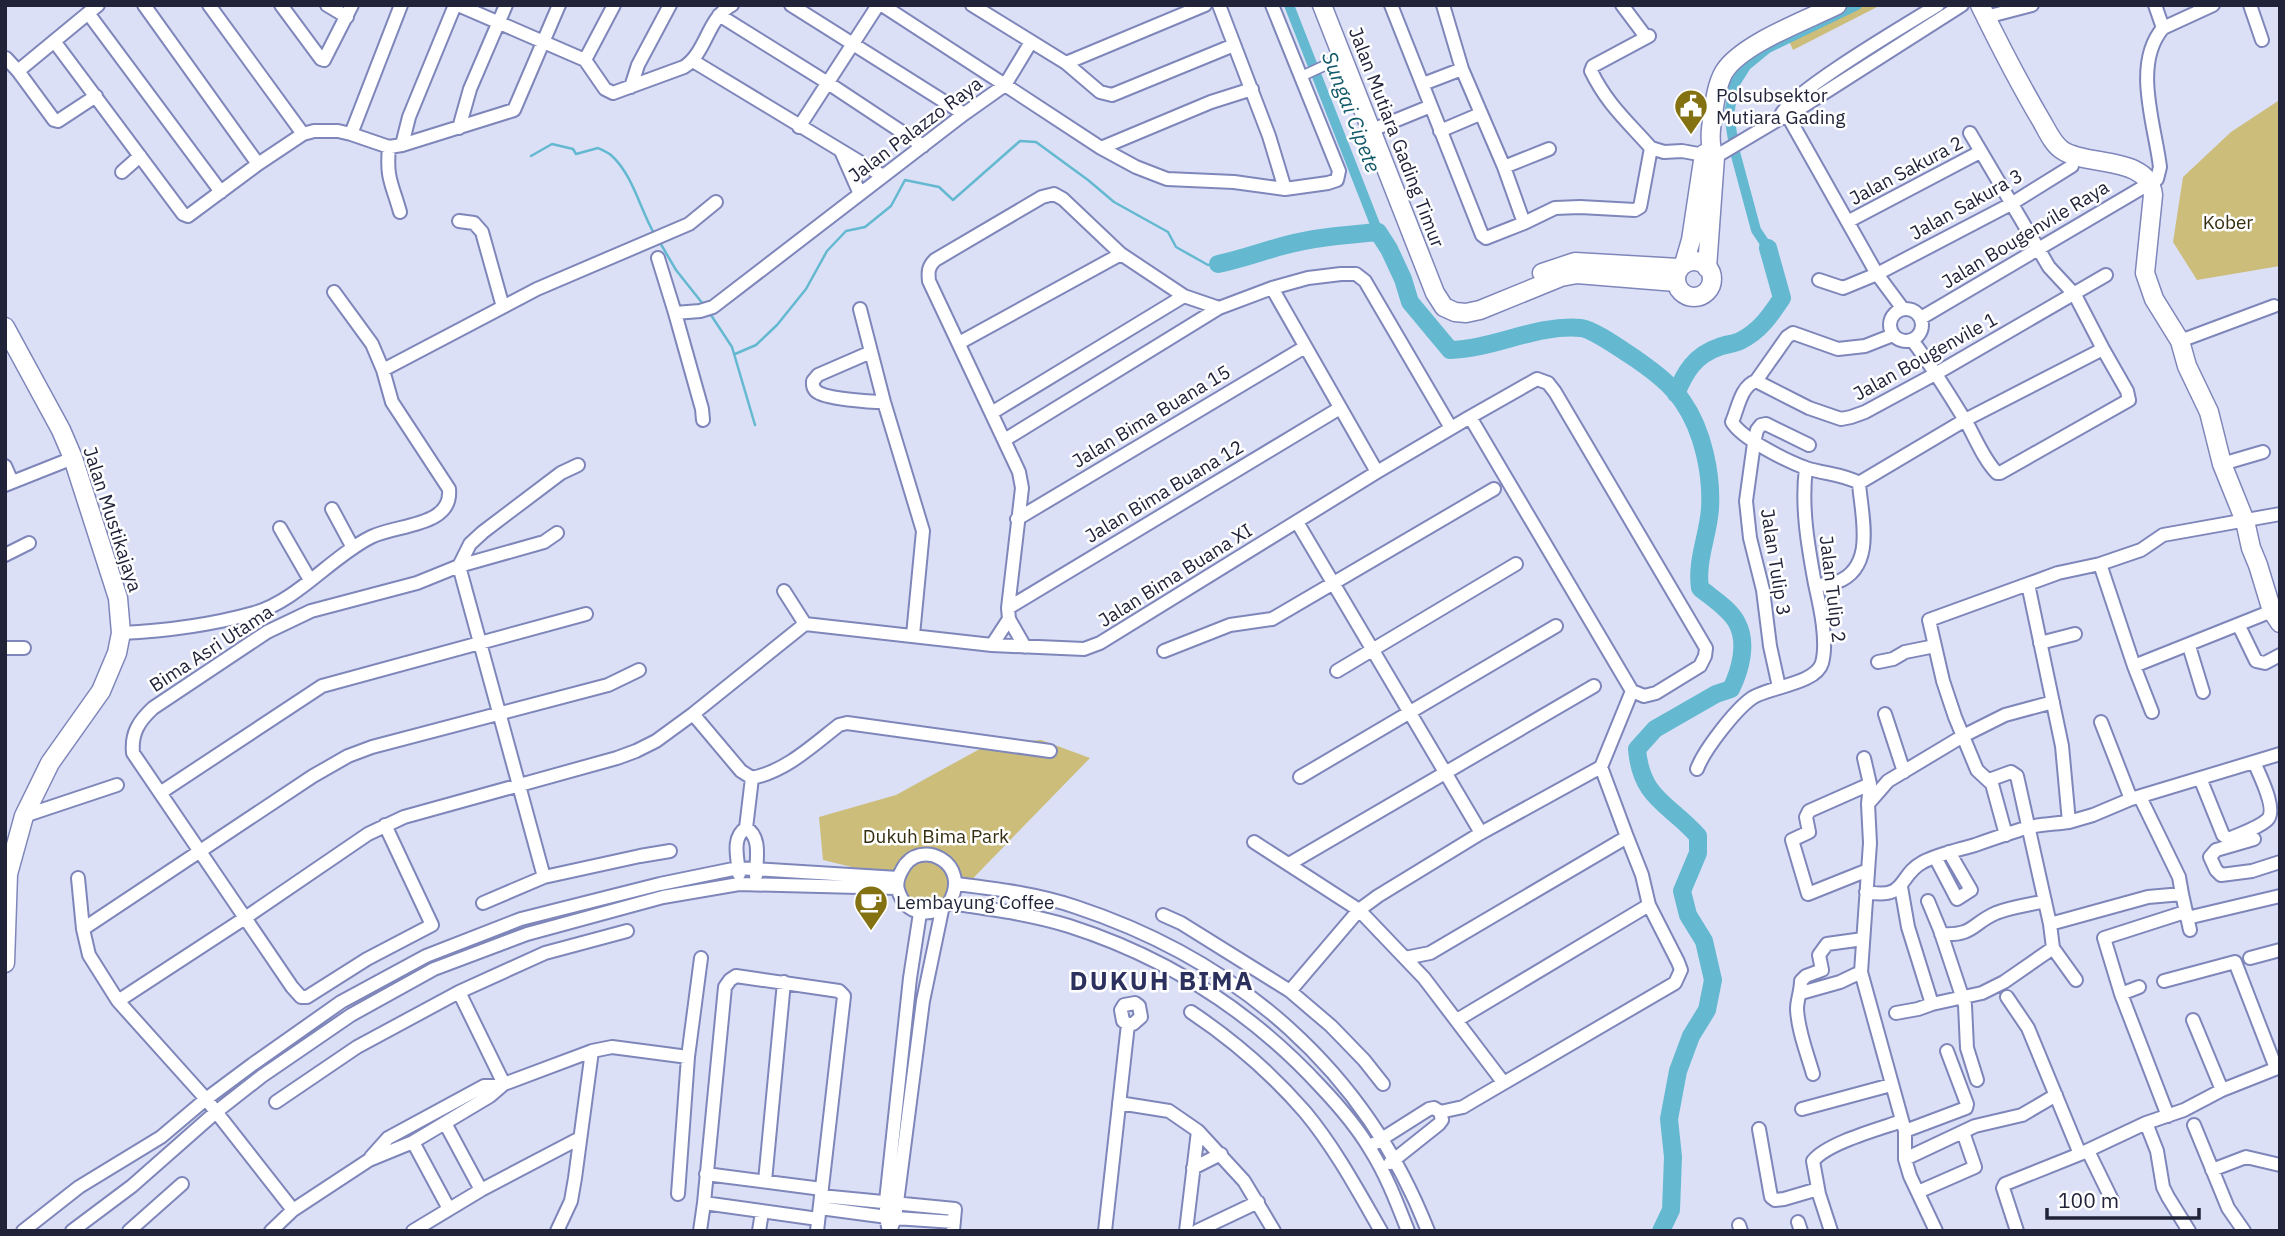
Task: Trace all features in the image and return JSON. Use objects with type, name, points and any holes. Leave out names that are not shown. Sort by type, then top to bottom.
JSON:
[{"type":"main road","name":"Jalan Mutiara Gading Timur","points":[[1322,5],[1336,61],[1373,130],[1433,283],[1448,299],[1463,302],[1488,296],[1569,262],[1680,271]]},
{"type":"main road","points":[[1715,153],[1680,271],[1684,294],[1698,296],[1710,287],[1711,277],[1707,268],[1715,153],[1715,104],[1720,80],[1726,69],[1755,45],[1837,5]]},
{"type":"main road","points":[[1983,11],[2031,104],[2058,147],[2070,154],[2140,173],[2150,183],[2153,195],[2145,273],[2154,299],[2180,341],[2187,366],[2209,412],[2222,464],[2245,521],[2251,548],[2276,617]]},
{"type":"main road","points":[[1680,271],[1696,262],[1707,268]]},
{"type":"main road","name":"Jalan Mustikajaya","points":[[5,963],[7,869],[24,816],[50,763],[101,691],[121,633],[118,598],[73,458],[61,430],[6,328]]},
{"type":"street","points":[[144,5],[258,164]]},
{"type":"street","points":[[209,5],[303,134]]},
{"type":"street","points":[[281,5],[324,60],[350,11],[327,5]]},
{"type":"street","points":[[351,134],[401,5]]},
{"type":"street","points":[[400,212],[387,168],[457,5],[585,60],[609,92],[613,93],[684,67],[692,61],[719,15],[732,5]]},
{"type":"street","points":[[459,128],[470,89],[506,5]]},
{"type":"street","points":[[54,41],[183,214],[188,216],[303,134],[338,131],[395,146],[514,110],[559,5]]},
{"type":"street","points":[[585,60],[614,5]]},
{"type":"street","points":[[631,87],[638,65],[670,5]]},
{"type":"street","points":[[791,5],[964,114]]},
{"type":"street","points":[[799,127],[880,5],[1005,85],[1031,42]]},
{"type":"street","points":[[972,5],[1066,64],[1100,92],[1112,95],[1234,45]]},
{"type":"street","points":[[1066,64],[1205,5]]},
{"type":"street","points":[[1219,5],[1269,136],[1284,189]]},
{"type":"street","name":"Jalan Palazzo Raya","points":[[675,313],[707,309],[1005,85],[1101,148],[1136,167],[1167,179],[1234,182],[1284,189],[1333,182],[1339,176],[1339,171],[1304,75],[1272,5]]},
{"type":"street","points":[[1391,5],[1483,237],[1524,223],[1555,208],[1635,210],[1640,207],[1651,148]]},
{"type":"street","points":[[1443,5],[1462,69],[1504,167],[1524,223]]},
{"type":"street","points":[[1622,5],[1648,37],[1593,66],[1591,71],[1599,87],[1618,114],[1651,148],[1664,152],[1715,153],[1750,136],[1783,115],[1938,5]]},
{"type":"street","points":[[1878,50],[1962,5]]},
{"type":"street","points":[[1983,11],[2032,5]]},
{"type":"street","points":[[2155,5],[2163,28]]},
{"type":"street","points":[[2150,183],[2159,175],[2160,167],[2146,77],[2149,59],[2163,28],[2213,5]]},
{"type":"street","points":[[2250,5],[2262,40]]},
{"type":"street","points":[[18,71],[93,9],[221,192]]},
{"type":"street","points":[[719,15],[923,146]]},
{"type":"street","points":[[6,58],[54,120],[58,121],[96,96]]},
{"type":"street","points":[[692,61],[883,176]]},
{"type":"street","points":[[1304,75],[1336,61]]},
{"type":"street","points":[[1423,84],[1462,69]]},
{"type":"street","points":[[1101,148],[1211,102],[1252,89]]},
{"type":"street","points":[[1373,130],[1431,106]]},
{"type":"street","points":[[1440,131],[1480,114]]},
{"type":"street","points":[[1783,115],[1849,221],[1877,274],[1902,309],[1913,311],[1921,318],[1920,334],[1912,340],[1901,341],[1893,335],[1891,320],[1902,309]]},
{"type":"street","points":[[1912,340],[1937,373],[1994,471],[2000,473],[2129,400],[2127,391],[2075,295],[2049,267],[1970,133]]},
{"type":"street","points":[[1504,167],[1549,149]]},
{"type":"street","points":[[841,151],[860,194]]},
{"type":"street","name":"Jalan Sakura 2","points":[[1849,221],[1980,152]]},
{"type":"street","points":[[122,172],[140,156]]},
{"type":"street","name":"Jalan Sakura 3","points":[[1819,281],[1843,288],[1877,274],[2011,204],[2072,166]]},
{"type":"street","name":"Jalan Bougenvile Raya","points":[[1921,318],[2150,183]]},
{"type":"street","points":[[992,645],[1008,613],[1021,488],[1019,472],[1006,439],[929,281],[929,266],[934,260],[1042,197],[1055,194],[1121,254],[1184,296],[1219,309]]},
{"type":"street","points":[[383,370],[537,289],[689,224],[716,202]]},
{"type":"street","points":[[459,221],[474,223],[482,232],[503,307]]},
{"type":"street","points":[[959,343],[1121,254]]},
{"type":"street","points":[[658,258],[703,420]]},
{"type":"street","points":[[1006,439],[1219,309],[1272,288],[1308,278],[1341,274],[1356,274],[1365,281],[1451,428]]},
{"type":"street","name":"Jalan Bougenvile 1","points":[[1756,381],[1809,408],[1842,419],[1865,412],[1937,373],[2106,275]]},
{"type":"street","points":[[1272,288],[1377,472]]},
{"type":"street","points":[[121,633],[180,628],[256,612],[277,602],[310,580],[352,548],[387,530],[439,515],[450,499],[449,489],[442,475],[392,402],[372,344],[334,292]]},
{"type":"street","points":[[993,412],[1184,296]]},
{"type":"street","points":[[2180,341],[2274,306]]},
{"type":"street","points":[[860,309],[884,402],[923,531],[913,635]]},
{"type":"street","points":[[1859,483],[1806,468],[1754,443],[1737,430],[1732,422],[1749,383],[1756,381],[1787,337],[1793,333],[1838,349],[1865,346],[1893,335]]},
{"type":"street","name":"Jalan Bima Buana 15","points":[[1017,519],[1305,347]]},
{"type":"street","points":[[1859,483],[1965,420],[2102,349]]},
{"type":"street","points":[[871,352],[818,375],[812,385],[816,391],[823,394],[862,402],[884,402]]},
{"type":"street","name":"Jalan Bima Buana XI","points":[[805,624],[992,645],[1084,649],[1093,646],[1377,472],[1537,379],[1548,383],[1555,392],[1706,648],[1706,656],[1700,666],[1656,693],[1644,696],[1633,691]]},
{"type":"street","name":"Jalan Bima Buana 12","points":[[1008,613],[1340,408]]},
{"type":"street","points":[[1290,991],[1359,910],[1481,833],[1601,767],[1633,691],[1470,417]]},
{"type":"street","points":[[1754,443],[1757,430],[1766,424],[1809,445]]},
{"type":"street","name":"Jalan Tulip 3","points":[[1754,443],[1746,501],[1750,538],[1763,590],[1770,646],[1779,687]]},
{"type":"street","points":[[2222,464],[2263,452]]},
{"type":"street","points":[[5,466],[9,484],[73,458]]},
{"type":"street","points":[[544,877],[459,566],[470,544],[482,532],[561,473],[578,465]]},
{"type":"street","name":"Jalan Tulip 2","points":[[1779,687],[1793,684],[1816,672],[1822,665],[1823,641],[1819,601],[1805,516],[1803,489],[1806,468]]},
{"type":"street","points":[[1816,586],[1838,582],[1847,575],[1863,552],[1866,536],[1859,483]]},
{"type":"street","points":[[1164,651],[1230,625],[1272,619],[1494,489]]},
{"type":"street","points":[[332,509],[352,548]]},
{"type":"street","points":[[2006,835],[1997,794],[1989,780],[1977,770],[1943,681],[1929,620],[2058,573],[2100,564],[2141,550],[2163,534],[2280,514]]},
{"type":"street","points":[[1297,522],[1481,833]]},
{"type":"street","points":[[280,528],[310,580]]},
{"type":"street","name":"Bima Asri Utama","points":[[385,825],[432,925],[367,959],[307,997],[301,997],[132,753],[133,737],[140,720],[153,708],[267,632],[293,618],[417,583],[459,566],[544,541],[557,533]]},
{"type":"street","points":[[5,539],[8,553],[29,544]]},
{"type":"street","points":[[1337,671],[1516,564]]},
{"type":"street","points":[[2100,564],[2152,712]]},
{"type":"street","points":[[2028,584],[2062,746],[2069,822]]},
{"type":"street","points":[[118,1001],[385,825],[404,817],[636,751],[656,741],[694,714],[805,624],[785,591]]},
{"type":"street","points":[[1008,613],[1025,647]]},
{"type":"street","points":[[160,793],[322,686],[586,614]]},
{"type":"street","points":[[2134,666],[2239,626],[2276,617]]},
{"type":"street","points":[[1300,777],[1556,626]]},
{"type":"street","points":[[2239,626],[2256,661],[2265,663],[2280,655]]},
{"type":"street","points":[[2040,643],[2075,634]]},
{"type":"street","points":[[1878,662],[1893,659],[1905,652],[1935,646]]},
{"type":"street","points":[[2189,646],[2203,692]]},
{"type":"street","points":[[5,648],[24,648]]},
{"type":"street","points":[[83,929],[198,851],[348,756],[372,747],[608,685],[639,670]]},
{"type":"street","points":[[1289,864],[1594,686]]},
{"type":"street","points":[[1697,769],[1704,754],[1735,713],[1753,697],[1779,687]]},
{"type":"street","points":[[1868,804],[1888,781],[1963,736],[2005,715],[2053,702]]},
{"type":"street","points":[[694,714],[741,771],[752,778],[769,774],[798,757],[839,725],[847,723],[1050,751]]},
{"type":"street","points":[[1885,714],[1903,772]]},
{"type":"street","points":[[2101,722],[2136,798],[2179,877],[2188,920]]},
{"type":"street","points":[[1866,892],[1888,893],[1901,887],[1912,870],[1949,852],[2029,827],[2069,822],[2093,815],[2136,798],[2280,754]]},
{"type":"street","points":[[1864,758],[1870,784],[1870,843],[1861,972],[1904,1126],[1905,1159],[1910,1176],[1936,1231]]},
{"type":"street","points":[[2200,778],[2223,835],[2231,838],[2266,821],[2271,815],[2271,806],[2253,762]]},
{"type":"street","points":[[1440,1112],[1463,1107],[1675,984],[1681,971],[1678,962],[1649,905],[1642,874],[1601,767]]},
{"type":"street","points":[[1989,780],[2011,772],[2015,774],[2029,827],[2053,948],[2076,980]]},
{"type":"street","points":[[739,884],[737,842],[746,828],[752,778]]},
{"type":"street","points":[[1868,870],[1808,894],[1792,840],[1809,832],[1806,817],[1809,811],[1870,784]]},
{"type":"street","points":[[24,816],[117,785]]},
{"type":"street","points":[[746,828],[756,839],[756,885]]},
{"type":"street","points":[[1405,958],[1430,953],[1627,837]]},
{"type":"street","points":[[2254,839],[2216,850],[2210,857],[2216,870],[2221,875],[2230,875],[2280,862]]},
{"type":"street","points":[[1254,842],[1359,910],[1424,978],[1503,1082]]},
{"type":"street","points":[[483,903],[544,877],[670,851]]},
{"type":"street","points":[[1935,857],[1957,899],[1971,890],[1949,852]]},
{"type":"street","points":[[892,1202],[923,1001],[946,906],[955,894],[957,884],[953,870],[943,859],[930,854],[915,856],[904,865],[897,883],[902,901],[920,913],[928,914],[946,906],[1010,912],[1068,926],[1124,946],[1184,976],[1261,1029],[1319,1084],[1369,1147],[1408,1231]]},
{"type":"street","points":[[28,1229],[79,1187],[161,1137],[206,1099],[341,1002],[426,956],[521,919],[738,867],[897,883]]},
{"type":"street","points":[[78,878],[83,929],[89,955],[118,1001],[206,1099],[293,1210]]},
{"type":"street","points":[[72,1231],[132,1186],[216,1112],[262,1076],[351,1015],[434,969],[527,934],[663,897],[739,884],[897,883]]},
{"type":"street","points":[[957,884],[1027,895],[1074,906],[1130,927],[1192,958],[1228,980],[1272,1014],[1313,1051],[1350,1093],[1383,1138],[1428,1231]]},
{"type":"street","points":[[1901,887],[1911,938],[1932,1004]]},
{"type":"street","points":[[2050,924],[2148,897],[2182,894]]},
{"type":"street","points":[[2168,1116],[2121,993],[2104,938],[2280,896]]},
{"type":"street","points":[[1928,901],[1965,1005],[1967,1048],[1977,1080]]},
{"type":"street","points":[[1941,934],[1966,932],[1993,914],[2045,901]]},
{"type":"street","points":[[1457,1020],[1649,905]]},
{"type":"street","points":[[890,1231],[908,999],[920,913]]},
{"type":"street","points":[[1163,915],[1191,929],[1290,991],[1331,1026],[1383,1084]]},
{"type":"street","points":[[1124,946],[1130,927]]},
{"type":"street","points":[[276,1102],[357,1047],[459,992],[545,953],[627,931]]},
{"type":"street","points":[[1813,1074],[1800,1028],[1797,1006],[1801,981],[1804,977],[1822,970],[1819,955],[1827,944],[1863,939]]},
{"type":"street","points":[[1896,1013],[1982,993],[2004,982],[2053,948]]},
{"type":"street","points":[[2250,958],[2280,950]]},
{"type":"street","points":[[678,1194],[688,1057],[701,958]]},
{"type":"street","points":[[2017,1231],[2003,1188],[2005,1184],[2084,1153],[2146,1123],[2168,1116],[2278,1067],[2235,962],[2164,981]]},
{"type":"street","points":[[1801,993],[1840,982],[1861,972]]},
{"type":"street","points":[[700,1231],[725,987],[736,976],[839,991],[844,996],[819,1208]]},
{"type":"street","points":[[765,1181],[784,982]]},
{"type":"street","points":[[2121,993],[2139,987]]},
{"type":"street","points":[[459,992],[502,1085]]},
{"type":"street","points":[[2007,997],[2028,1028],[2084,1153],[2112,1200]]},
{"type":"street","points":[[908,999],[923,1001]]},
{"type":"street","points":[[1191,1012],[1216,1028],[1264,1070],[1306,1113],[1348,1174],[1381,1231]]},
{"type":"street","points":[[2193,1020],[2222,1090]]},
{"type":"street","points":[[1105,1231],[1128,1024]]},
{"type":"street","points":[[369,1160],[388,1138],[484,1086],[502,1085],[592,1051],[612,1047],[688,1057]]},
{"type":"street","points":[[557,1231],[571,1201],[592,1051]]},
{"type":"street","points":[[1831,1231],[1818,1189],[1813,1161],[1819,1153],[1966,1108],[1967,1104],[1947,1051]]},
{"type":"street","points":[[271,1231],[293,1210],[369,1160],[413,1142],[490,1096],[502,1085]]},
{"type":"street","points":[[1802,1109],[1891,1085]]},
{"type":"street","points":[[1905,1159],[1975,1126],[2022,1115],[2056,1095]]},
{"type":"street","points":[[1118,1103],[1169,1111],[1198,1131],[1244,1181],[1274,1231]]},
{"type":"street","points":[[1369,1147],[1429,1109],[1434,1108],[1440,1112],[1442,1121],[1439,1124],[1381,1168]]},
{"type":"street","points":[[445,1123],[481,1190]]},
{"type":"street","points":[[2146,1123],[2157,1151],[2163,1186],[2189,1231]]},
{"type":"street","points":[[2194,1125],[2228,1208],[2244,1231]]},
{"type":"street","points":[[1759,1129],[1771,1197],[1775,1200],[1784,1199],[1818,1189]]},
{"type":"street","points":[[1186,1231],[1198,1131]]},
{"type":"street","points":[[1918,1192],[1975,1167],[1963,1132]]},
{"type":"street","points":[[413,1231],[481,1190],[580,1138]]},
{"type":"street","points":[[413,1142],[449,1209]]},
{"type":"street","points":[[1193,1168],[1221,1154]]},
{"type":"street","points":[[2212,1170],[2246,1157],[2280,1165]]},
{"type":"street","points":[[704,1203],[762,1212],[819,1208],[892,1202],[956,1209],[953,1227],[819,1208],[765,1181],[706,1174]]},
{"type":"street","points":[[129,1231],[183,1184]]},
{"type":"street","points":[[1197,1231],[1258,1202]]},
{"type":"street","points":[[759,1231],[762,1212]]},
{"type":"green space","points":[[1839,5],[1881,5],[1793,50],[1785,32]]},
{"type":"green space","name":"Kober","points":[[2278,101],[2280,266],[2197,280],[2173,242],[2183,177],[2231,132]]},
{"type":"green space","name":"Dukuh Bima Park","points":[[1041,740],[1090,758],[949,903],[928,914],[902,901],[897,878],[823,860],[819,817],[896,795],[987,745]]},
{"type":"waterway","name":"Sungai Cipete","points":[[1289,5],[1378,232]]},
{"type":"waterway","points":[[1768,248],[1756,230],[1735,152],[1729,115],[1734,85],[1746,66],[1768,48],[1857,5]]},
{"type":"waterway","points":[[735,354],[756,345],[777,325],[806,289],[827,251],[846,231],[865,227],[891,206],[905,180],[939,187],[953,200],[1020,141],[1036,142],[1114,202],[1168,232],[1176,247],[1208,265],[1218,264]]},
{"type":"waterway","points":[[531,156],[552,144],[573,149],[576,154],[598,148],[609,154],[626,173],[655,235]]},
{"type":"waterway","points":[[1218,264],[1297,242],[1378,232],[1403,279],[1410,302],[1450,350],[1483,346],[1548,330],[1586,329],[1617,346],[1661,378],[1683,402],[1696,426],[1708,467],[1710,496],[1709,519],[1701,558],[1700,588],[1734,618],[1740,631],[1742,648],[1740,665],[1731,689],[1716,694],[1655,729],[1637,749],[1644,779],[1651,790],[1698,836],[1698,853],[1682,891],[1688,915],[1704,941],[1713,980],[1707,1010],[1691,1036],[1678,1071],[1669,1119],[1673,1157],[1671,1210],[1661,1231]]},
{"type":"waterway","points":[[659,241],[676,270],[703,304]]},
{"type":"waterway","points":[[1676,394],[1683,378],[1697,360],[1711,350],[1738,342],[1753,333],[1769,317],[1782,298],[1768,248]]},
{"type":"waterway","points":[[709,312],[732,347],[755,425]]},
{"type":"place","name":"Polsubsektor Mutiara Gading","points":[[1691,136]]},
{"type":"place","name":"Lembayung Coffee","points":[[871,932]]},
{"type":"district","name":"DUKUH BIMA","points":[[1162,981]]}]
